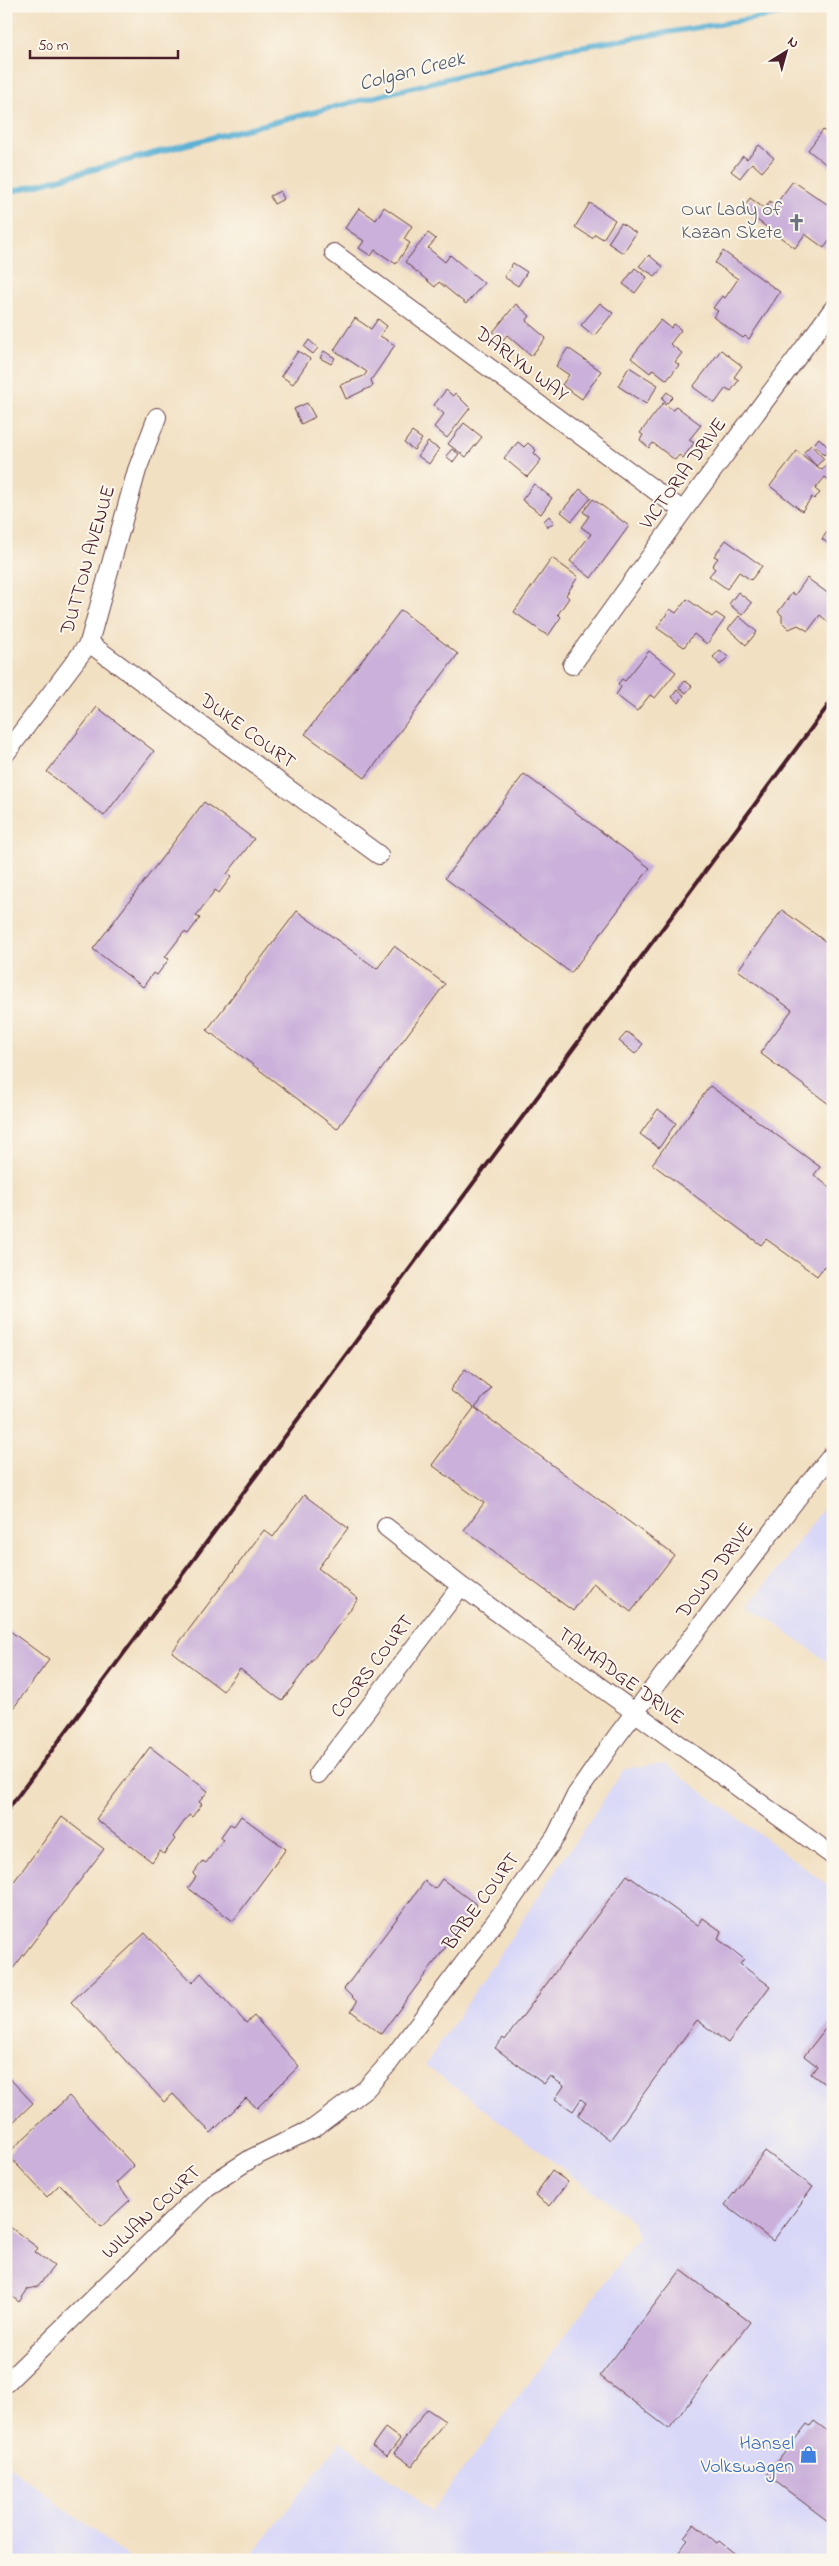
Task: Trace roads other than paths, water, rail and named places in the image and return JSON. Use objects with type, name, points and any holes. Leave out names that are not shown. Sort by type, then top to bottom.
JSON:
[{"type":"street","name":"DARLYN WAY","points":[[334,253],[683,511]]},
{"type":"street","name":"VICTORIA DRIVE","points":[[572,665],[683,511],[833,309]]},
{"type":"street","name":"DUTTON AVENUE","points":[[6,753],[89,643],[137,470],[157,417]]},
{"type":"street","name":"DUKE COURT","points":[[89,643],[379,855]]},
{"type":"street","name":"DOWD DRIVE","points":[[635,1714],[801,1493],[833,1454]]},
{"type":"street","name":"TALMADGE DRIVE","points":[[386,1527],[461,1586],[833,1856]]},
{"type":"street","name":"COORS COURT","points":[[318,1774],[461,1586]]},
{"type":"street","name":"BABE COURT","points":[[348,2104],[366,2089],[388,2064],[510,1902],[556,1836],[576,1795],[635,1714]]},
{"type":"street","name":"WILJAN COURT","points":[[6,2383],[207,2187],[252,2158],[314,2128],[348,2104]]},
{"type":"waterway","name":"Colgan Creek","points":[[6,193],[218,136],[565,49],[831,6]]},
{"type":"railway","points":[[6,1812],[833,699]]},
{"type":"place","name":"Our Lady of Kazan Skete","points":[[796,222]]},
{"type":"place","name":"Hansel Volkswagen","points":[[808,2455]]}]
